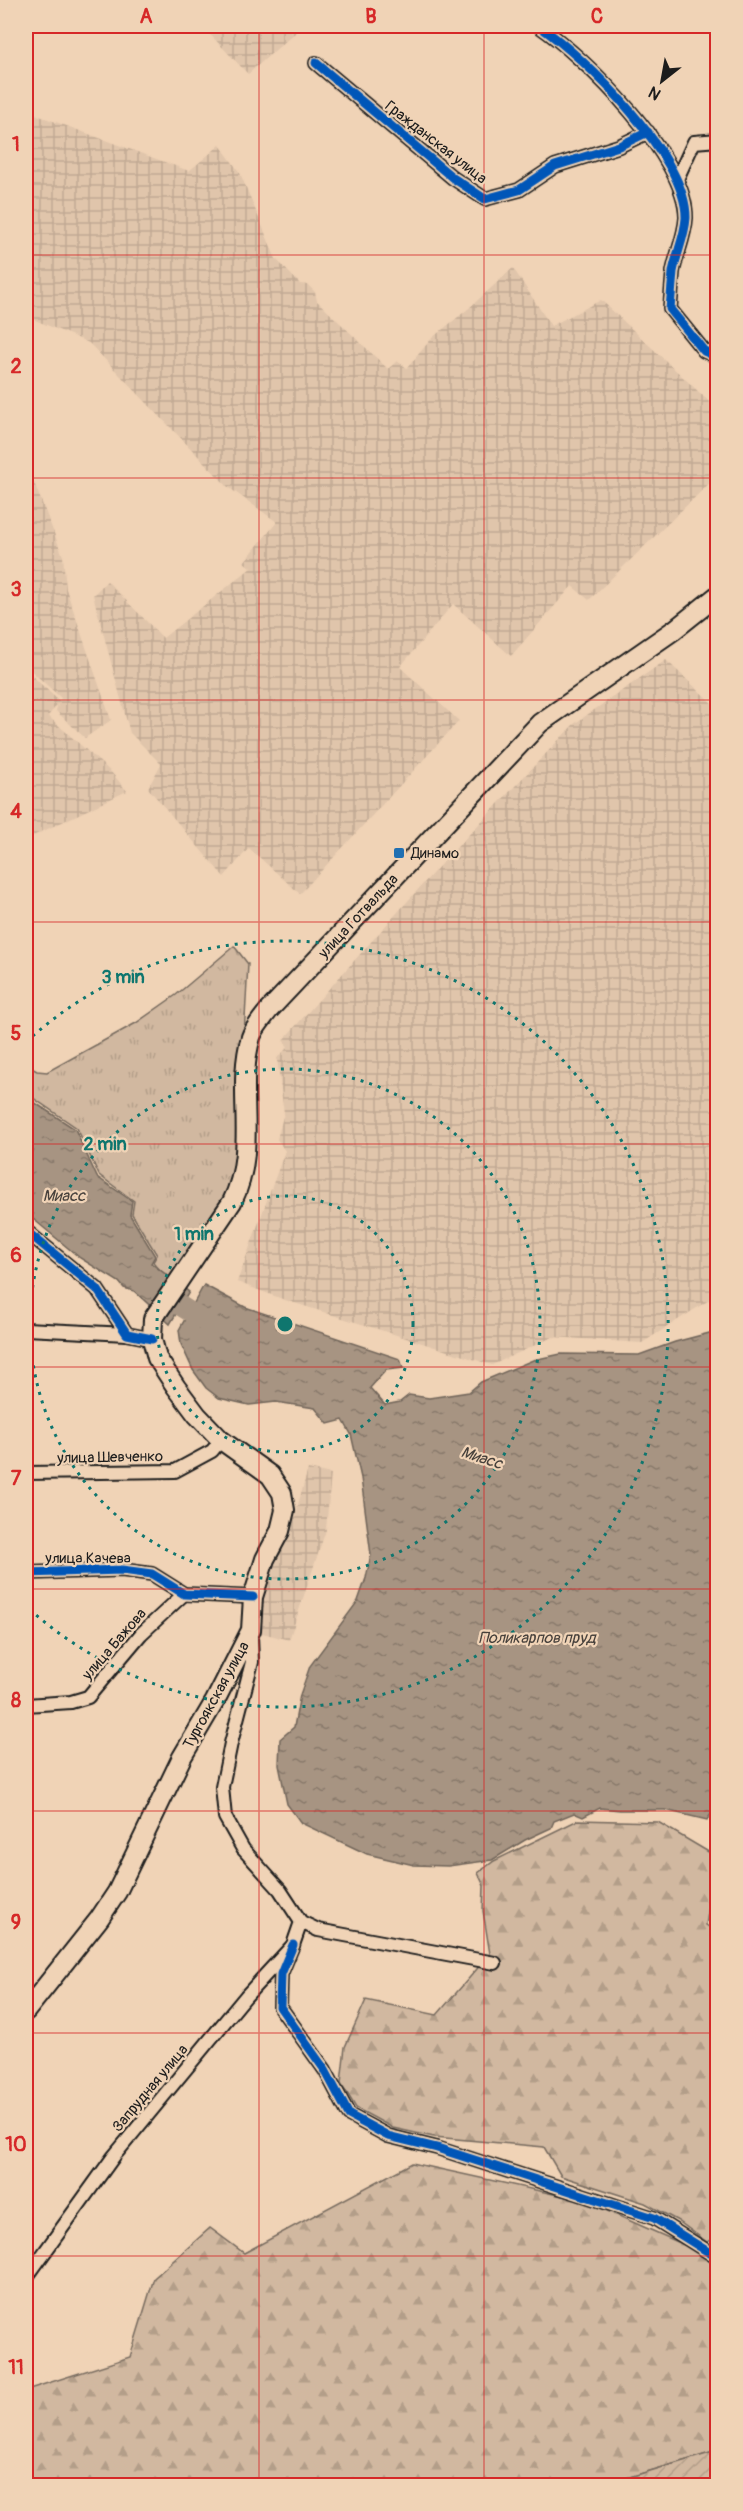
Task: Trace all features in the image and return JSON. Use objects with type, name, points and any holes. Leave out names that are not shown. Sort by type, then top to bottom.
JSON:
[{"type":"main road","name":"улица Готвальда","points":[[153,1319],[232,1202],[241,1184],[245,1165],[247,1064],[252,1036],[269,1010],[540,723],[674,630],[717,595]]},
{"type":"main road","name":"Тургоякская улица","points":[[26,2012],[99,1919],[117,1892],[182,1757],[215,1701],[251,1630],[253,1597],[265,1559],[280,1531],[285,1510],[282,1493],[270,1475],[222,1440],[197,1415],[176,1387],[157,1358],[152,1340],[153,1319]]},
{"type":"street","points":[[539,26],[561,40],[648,132],[677,179],[686,218],[674,272],[670,309],[704,351],[717,357]]},
{"type":"street","name":"Гражданская улица","points":[[316,63],[453,178],[485,199],[519,190],[555,166],[619,146],[648,132]]},
{"type":"street","points":[[677,179],[694,142],[717,140]]},
{"type":"street","points":[[26,1231],[97,1289],[127,1334]]},
{"type":"street","points":[[26,1329],[127,1334],[152,1340]]},
{"type":"street","name":"улица Шевченко","points":[[26,1473],[175,1471],[212,1451],[222,1440]]},
{"type":"street","name":"улица Качева","points":[[26,1573],[122,1570],[152,1574],[184,1594],[253,1597]]},
{"type":"street","name":"улица Бажова","points":[[26,1705],[71,1702],[88,1697],[141,1634],[184,1594]]},
{"type":"street","points":[[251,1630],[252,1662],[222,1787],[225,1817],[243,1849],[280,1890],[302,1922],[318,1930],[495,1963]]},
{"type":"street","name":"Запрудная улица","points":[[26,2278],[114,2156],[246,1996],[293,1945],[302,1922]]},
{"type":"street","points":[[293,1945],[281,1974],[280,2007],[325,2070],[349,2115],[388,2136],[437,2148],[654,2218],[717,2258]]},
{"type":"shaded area","points":[[202,26],[303,26],[248,74]]},
{"type":"shaded area","points":[[26,111],[189,171],[220,145],[240,173],[276,259],[300,284],[308,285],[315,292],[317,301],[388,369],[397,361],[407,368],[432,338],[513,268],[551,326],[601,300],[717,409],[717,476],[589,600],[572,586],[511,656],[453,604],[400,667],[459,721],[300,894],[249,848],[224,877],[148,788],[161,764],[130,733],[93,595],[107,581],[163,638],[251,568],[244,562],[277,522],[228,487],[89,343],[35,320],[26,295]]},
{"type":"shaded area","points":[[31,475],[63,556],[66,589],[111,720],[85,738],[56,711],[58,704],[48,716],[111,772],[127,791],[33,836],[26,829],[26,670],[59,701],[61,698],[26,666],[26,479]]},
{"type":"shaded area","points":[[666,660],[713,704],[717,700],[717,1295],[642,1343],[553,1337],[492,1365],[285,1300],[237,1282],[285,1151],[277,1139],[284,1113],[277,1058],[288,1047],[283,1040],[441,864],[574,724]]},
{"type":"shaded area","points":[[308,1469],[331,1474],[326,1530],[289,1640],[262,1633],[257,1599],[267,1572],[292,1526]]},
{"type":"green space","points":[[234,946],[248,964],[236,1180],[169,1280],[153,1262],[157,1255],[132,1214],[134,1201],[99,1175],[77,1128],[26,1093],[26,1065],[37,1071],[47,1072],[136,1023],[176,995]]},
{"type":"green space","points":[[578,1820],[658,1822],[717,1857],[706,1925],[718,1933],[717,2238],[707,2242],[678,2221],[645,2203],[561,2176],[544,2147],[434,2137],[393,2128],[356,2108],[341,2083],[345,2047],[366,2000],[437,2015],[490,1954],[483,1911],[484,1886],[478,1873],[494,1861]]},
{"type":"green space","points":[[412,2163],[585,2201],[696,2250],[717,2267],[717,2451],[603,2485],[26,2485],[26,2390],[130,2357],[154,2278],[210,2228],[244,2253]]},
{"type":"green space","points":[[717,2451],[717,2485],[603,2485]]},
{"type":"water","name":"Миасс","points":[[26,1097],[75,1129],[97,1177],[132,1201],[130,1215],[155,1256],[151,1263],[189,1292],[170,1324],[134,1291],[124,1288],[119,1282],[80,1258],[26,1213],[26,1141],[30,1137],[26,1134]]},
{"type":"water","name":"Поликарпов пруд","points":[[204,1285],[245,1307],[400,1359],[403,1368],[386,1370],[370,1388],[385,1405],[400,1402],[409,1395],[429,1398],[469,1392],[481,1382],[533,1360],[561,1354],[639,1355],[675,1342],[717,1331],[718,1804],[707,1820],[665,1810],[600,1808],[583,1817],[574,1813],[554,1821],[551,1828],[525,1840],[492,1860],[448,1866],[414,1865],[367,1854],[301,1823],[287,1804],[279,1765],[280,1739],[294,1727],[300,1695],[310,1666],[358,1601],[366,1578],[371,1555],[361,1478],[351,1434],[343,1420],[328,1424],[315,1408],[276,1402],[249,1405],[219,1398],[206,1388],[193,1370],[181,1344],[179,1330]]},
{"type":"waterway","name":"Миасс","points":[[160,1293],[211,1325]]},
{"type":"cycle path","points":[[539,26],[582,61],[606,85],[652,139],[670,167],[682,194],[686,218],[673,272],[670,309],[704,351],[718,357]]},
{"type":"cycle path","points":[[316,63],[453,178],[485,199],[519,190],[555,166],[619,146],[648,132]]},
{"type":"cycle path","points":[[26,1231],[97,1289],[127,1334],[152,1339]]},
{"type":"cycle path","points":[[26,1573],[122,1570],[152,1574],[184,1594],[253,1597]]},
{"type":"cycle path","points":[[293,1945],[281,1974],[280,2007],[325,2070],[349,2115],[388,2136],[437,2148],[654,2218],[718,2258]]},
{"type":"place","name":"Динамо","points":[[399,853]]}]
